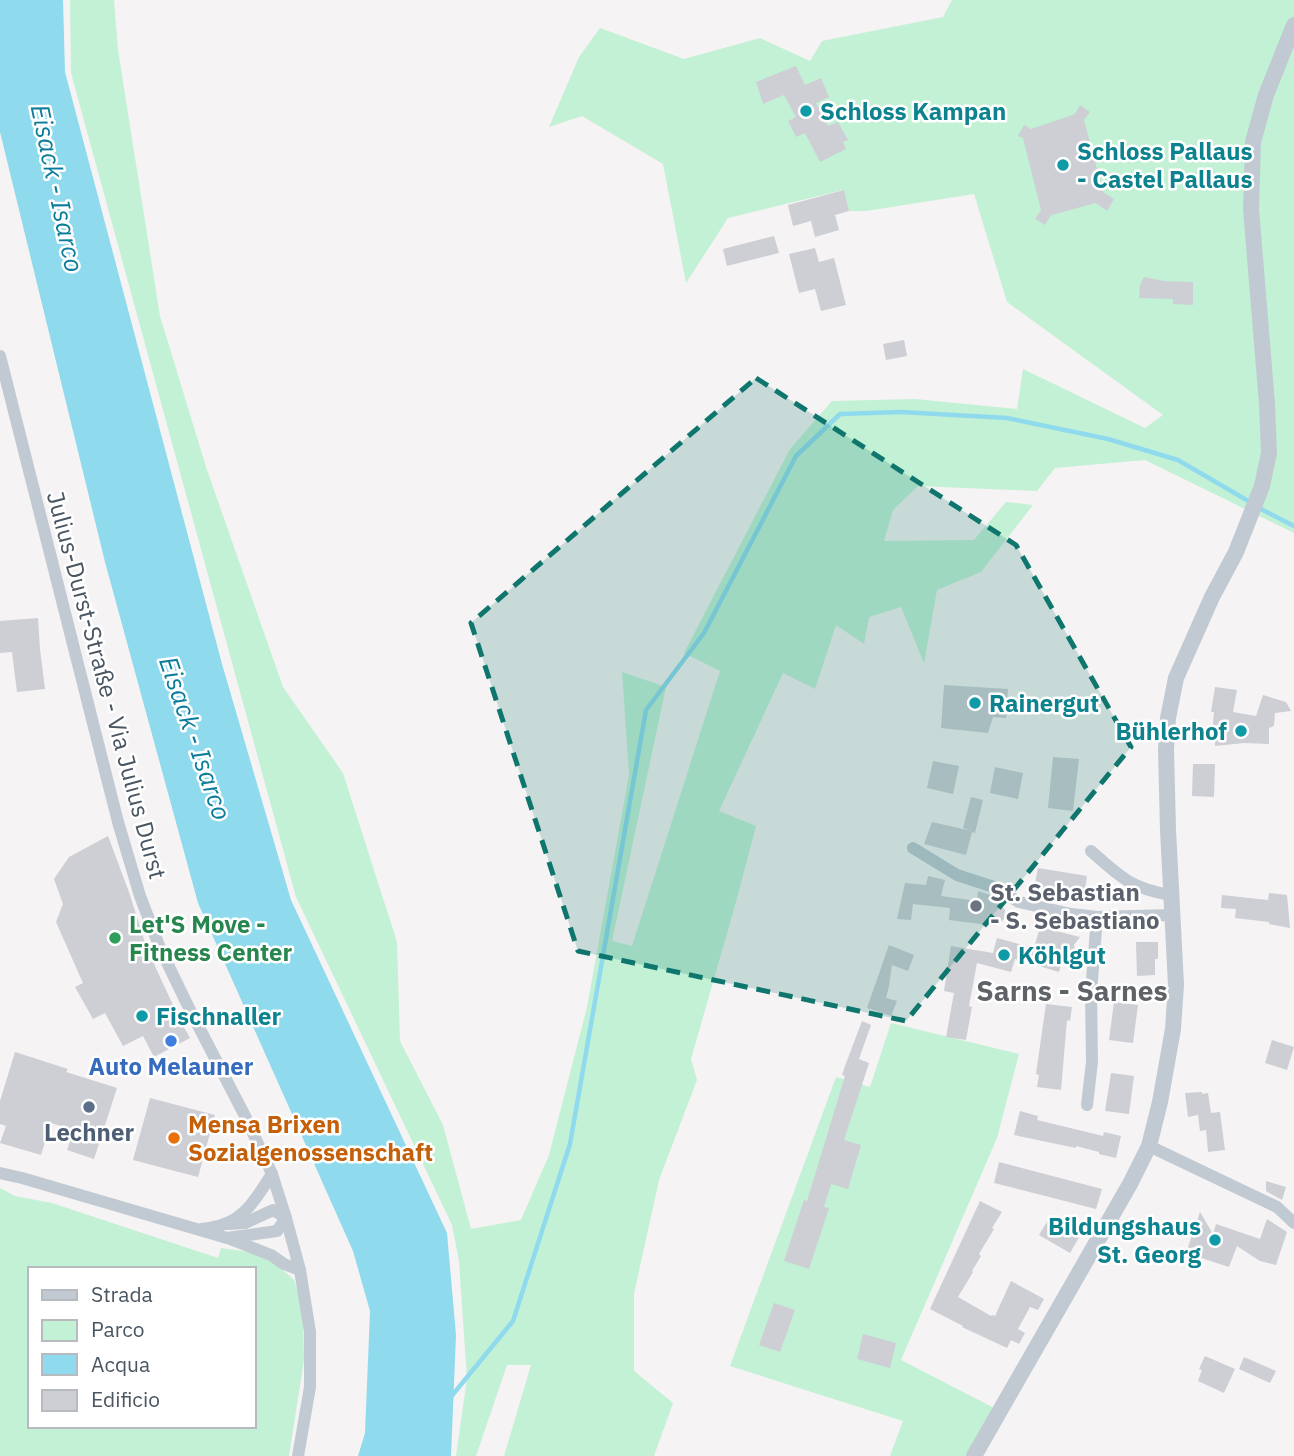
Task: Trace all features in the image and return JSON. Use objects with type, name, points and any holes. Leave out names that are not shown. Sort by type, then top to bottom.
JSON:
[{"type":"street","points":[[974,1456],[1124,1196],[1149,1146],[1160,1102],[1173,1029],[1176,985],[1168,830],[1168,718],[1176,678],[1212,597],[1236,552],[1262,485],[1269,453],[1251,209],[1253,142],[1266,95],[1294,24]]},
{"type":"street","name":"Julius-Durst-Straße - Via Julius Durst","points":[[0,356],[118,822],[140,896],[160,948],[272,1174],[286,1218],[300,1270],[310,1332],[310,1387],[298,1456]]},
{"type":"street","points":[[913,848],[957,875],[994,887],[1019,902],[1097,917],[1172,915]]},
{"type":"street","points":[[1091,851],[1124,879],[1141,888],[1171,895]]},
{"type":"street","points":[[1087,1105],[1092,1062],[1091,993],[1097,917]]},
{"type":"street","points":[[1149,1146],[1277,1207],[1294,1223]]},
{"type":"street","points":[[0,1173],[227,1238],[300,1270]]},
{"type":"street","points":[[227,1224],[256,1199],[272,1174]]},
{"type":"street","points":[[201,1230],[245,1223],[273,1210],[286,1218],[277,1231],[227,1238]]},
{"type":"highlighted area","points":[[756,378],[1016,545],[1131,747],[906,1021],[578,951],[471,623]]},
{"type":"green space","points":[[70,0],[114,0],[118,50],[160,316],[206,467],[283,687],[343,773],[397,942],[400,1041],[443,1125],[471,1229],[521,1220],[549,1155],[587,1007],[629,775],[622,672],[666,687],[612,941],[632,946],[720,671],[684,653],[790,449],[832,401],[915,399],[1017,409],[1023,369],[1145,428],[1163,415],[1007,302],[974,194],[866,211],[849,211],[843,190],[728,218],[686,283],[663,164],[582,116],[549,127],[579,57],[600,28],[684,59],[760,38],[810,61],[822,41],[943,17],[952,0],[1294,0],[1294,533],[1145,460],[1055,468],[1037,491],[918,486],[893,510],[884,541],[974,540],[1006,502],[1033,505],[981,572],[937,590],[924,663],[901,607],[869,617],[864,644],[836,625],[815,689],[783,673],[719,811],[756,826],[691,1059],[697,1080],[659,1180],[634,1294],[634,1371],[673,1403],[654,1456],[504,1456],[531,1365],[507,1365],[476,1456],[456,1456],[467,1379],[459,1261],[452,1225],[296,897],[71,73]]},
{"type":"green space","points":[[891,1023],[1019,1054],[997,1138],[901,1360],[1000,1411],[974,1456],[890,1456],[903,1421],[730,1366],[836,1077],[870,1087]]},
{"type":"green space","points":[[0,1188],[15,1196],[52,1203],[218,1258],[221,1248],[255,1253],[277,1265],[294,1280],[303,1316],[304,1360],[289,1456],[0,1456]]},
{"type":"water","name":"Eisack - Isarco","points":[[0,0],[63,0],[65,72],[222,664],[291,900],[447,1233],[456,1335],[451,1456],[358,1456],[365,1433],[370,1311],[353,1251],[198,903],[105,562],[0,132]]},
{"type":"building","name":"Schloss Kampan","points":[[796,66],[805,85],[821,78],[829,97],[816,103],[828,126],[838,122],[848,140],[843,142],[846,149],[820,162],[805,133],[796,137],[788,121],[796,117],[784,95],[763,104],[756,82]]},
{"type":"building","name":"Schloss Pallaus - Castel Pallaus","points":[[1080,105],[1090,112],[1084,120],[1103,192],[1114,199],[1107,211],[1096,203],[1051,215],[1045,225],[1035,219],[1041,210],[1023,138],[1018,136],[1024,125],[1031,129],[1075,114]]},
{"type":"building","points":[[844,190],[849,211],[835,215],[839,230],[815,237],[811,221],[793,226],[788,205]]},
{"type":"building","points":[[774,236],[779,253],[727,266],[723,249]]},
{"type":"building","points":[[815,248],[819,262],[834,258],[846,305],[821,311],[815,289],[799,293],[789,254]]},
{"type":"building","points":[[1144,277],[1193,282],[1193,305],[1173,304],[1173,299],[1139,298]]},
{"type":"building","points":[[904,340],[907,356],[886,360],[883,344]]},
{"type":"building","points":[[38,618],[45,689],[17,692],[12,652],[0,653],[0,621]]},
{"type":"building","name":"Rainergut","points":[[944,685],[1008,689],[1006,718],[993,717],[988,733],[941,728]]},
{"type":"building","points":[[1215,687],[1237,690],[1233,712],[1256,716],[1263,695],[1286,702],[1291,711],[1275,713],[1274,726],[1269,728],[1269,744],[1215,746],[1215,735],[1212,734],[1214,712],[1211,712]]},
{"type":"building","points":[[1053,757],[1079,759],[1073,811],[1048,808]]},
{"type":"building","points":[[933,761],[959,766],[953,794],[927,788]]},
{"type":"building","points":[[1193,764],[1215,764],[1214,797],[1192,796]]},
{"type":"building","points":[[995,767],[1023,773],[1018,799],[990,793]]},
{"type":"building","points":[[971,797],[983,800],[975,833],[972,832],[966,855],[924,844],[932,822],[972,831],[963,828]]},
{"type":"building","points":[[108,836],[147,949],[190,1038],[154,1057],[143,1036],[123,1046],[105,1013],[93,1019],[75,987],[83,983],[56,922],[63,904],[54,879],[69,857]]},
{"type":"building","points":[[1038,868],[1087,876],[1083,902],[1033,893]]},
{"type":"building","points":[[928,876],[945,880],[941,896],[977,901],[978,891],[990,895],[990,901],[998,902],[1005,910],[1004,919],[996,926],[949,920],[950,908],[913,904],[911,920],[897,919],[905,883],[926,885]]},
{"type":"building","points":[[1269,893],[1287,895],[1290,928],[1269,922],[1235,918],[1236,909],[1221,908],[1222,895],[1268,900]]},
{"type":"building","points":[[1040,927],[1080,937],[1074,945],[1076,954],[1065,951],[1059,972],[1015,959],[1011,972],[977,963],[966,1040],[946,1037],[954,993],[944,991],[951,946],[993,953],[997,938],[1034,948]]},
{"type":"building","points":[[1136,942],[1158,942],[1155,975],[1137,976]]},
{"type":"building","points":[[889,945],[914,955],[908,971],[892,965],[886,998],[897,1001],[891,1016],[867,1008]]},
{"type":"building","points":[[1114,1002],[1138,1005],[1133,1043],[1109,1040]]},
{"type":"building","points":[[1046,1004],[1072,1007],[1070,1021],[1067,1020],[1061,1090],[1037,1087],[1039,1075],[1036,1074]]},
{"type":"building","points":[[862,1021],[871,1025],[859,1059],[869,1063],[844,1140],[861,1145],[848,1189],[831,1184],[824,1207],[829,1208],[809,1269],[784,1261],[804,1200],[807,1201],[845,1076],[842,1075]]},
{"type":"building","points":[[1272,1040],[1294,1047],[1287,1070],[1265,1063]]},
{"type":"building","points":[[15,1052],[117,1088],[94,1159],[67,1150],[74,1130],[51,1123],[41,1155],[0,1143],[6,1126],[0,1124],[0,1101]]},
{"type":"building","points":[[1111,1073],[1134,1076],[1129,1114],[1105,1111]]},
{"type":"building","points":[[1185,1093],[1208,1093],[1211,1113],[1220,1112],[1225,1150],[1208,1152],[1206,1130],[1200,1131],[1198,1115],[1188,1117]]},
{"type":"building","name":"Mensa Brixen Sozialgenossenschaft","points":[[150,1098],[215,1115],[198,1177],[133,1160]]},
{"type":"building","points":[[1020,1111],[1038,1116],[1037,1120],[1103,1136],[1104,1132],[1121,1136],[1116,1158],[1076,1146],[1014,1135]]},
{"type":"building","points":[[999,1162],[1102,1189],[1096,1209],[994,1183]]},
{"type":"building","points":[[1266,1181],[1286,1187],[1282,1200],[1266,1191]]},
{"type":"building","points":[[980,1201],[1002,1212],[958,1297],[991,1316],[995,1316],[1011,1281],[1044,1299],[1038,1310],[1030,1307],[1018,1329],[1025,1333],[1019,1344],[1011,1340],[1007,1348],[930,1309]]},
{"type":"building","points":[[1200,1212],[1213,1234],[1216,1224],[1260,1239],[1267,1219],[1287,1232],[1276,1265],[1260,1261],[1237,1246],[1229,1267],[1186,1253]]},
{"type":"building","points":[[1050,1217],[1081,1234],[1070,1253],[1039,1235]]},
{"type":"building","points":[[774,1303],[795,1310],[780,1352],[759,1345]]},
{"type":"building","points":[[863,1334],[896,1343],[890,1368],[857,1359]]},
{"type":"building","points":[[1205,1356],[1235,1369],[1224,1393],[1198,1381],[1202,1370],[1199,1369]]},
{"type":"building","points":[[1244,1357],[1276,1371],[1270,1383],[1239,1369]]},
{"type":"waterway","points":[[450,1398],[513,1321],[570,1144],[646,710],[704,633],[796,456],[840,414],[901,412],[1007,418],[1108,439],[1178,460],[1250,502]]},
{"type":"waterway","points":[[1257,507],[1294,526]]},
{"type":"place","name":"Schloss Kampan","points":[[806,111]]},
{"type":"place","name":"Schloss Pallaus - Castel Pallaus","points":[[1063,165]]},
{"type":"place","name":"Rainergut","points":[[975,703]]},
{"type":"place","name":"Bühlerhof","points":[[1241,731]]},
{"type":"place","name":"St. Sebastian - S. Sebastiano","points":[[976,906]]},
{"type":"place","name":"Let'S Move - Fitness Center","points":[[115,938]]},
{"type":"place","name":"Köhlgut","points":[[1004,955]]},
{"type":"place","name":"Fischnaller","points":[[142,1016]]},
{"type":"place","name":"Auto Melauner","points":[[171,1041]]},
{"type":"place","name":"Lechner","points":[[89,1107]]},
{"type":"place","name":"Mensa Brixen Sozialgenossenschaft","points":[[174,1138]]},
{"type":"place","name":"Bildungshaus St. Georg","points":[[1215,1240]]},
{"type":"district","name":"Sarns - Sarnes","points":[[1072,990]]}]
